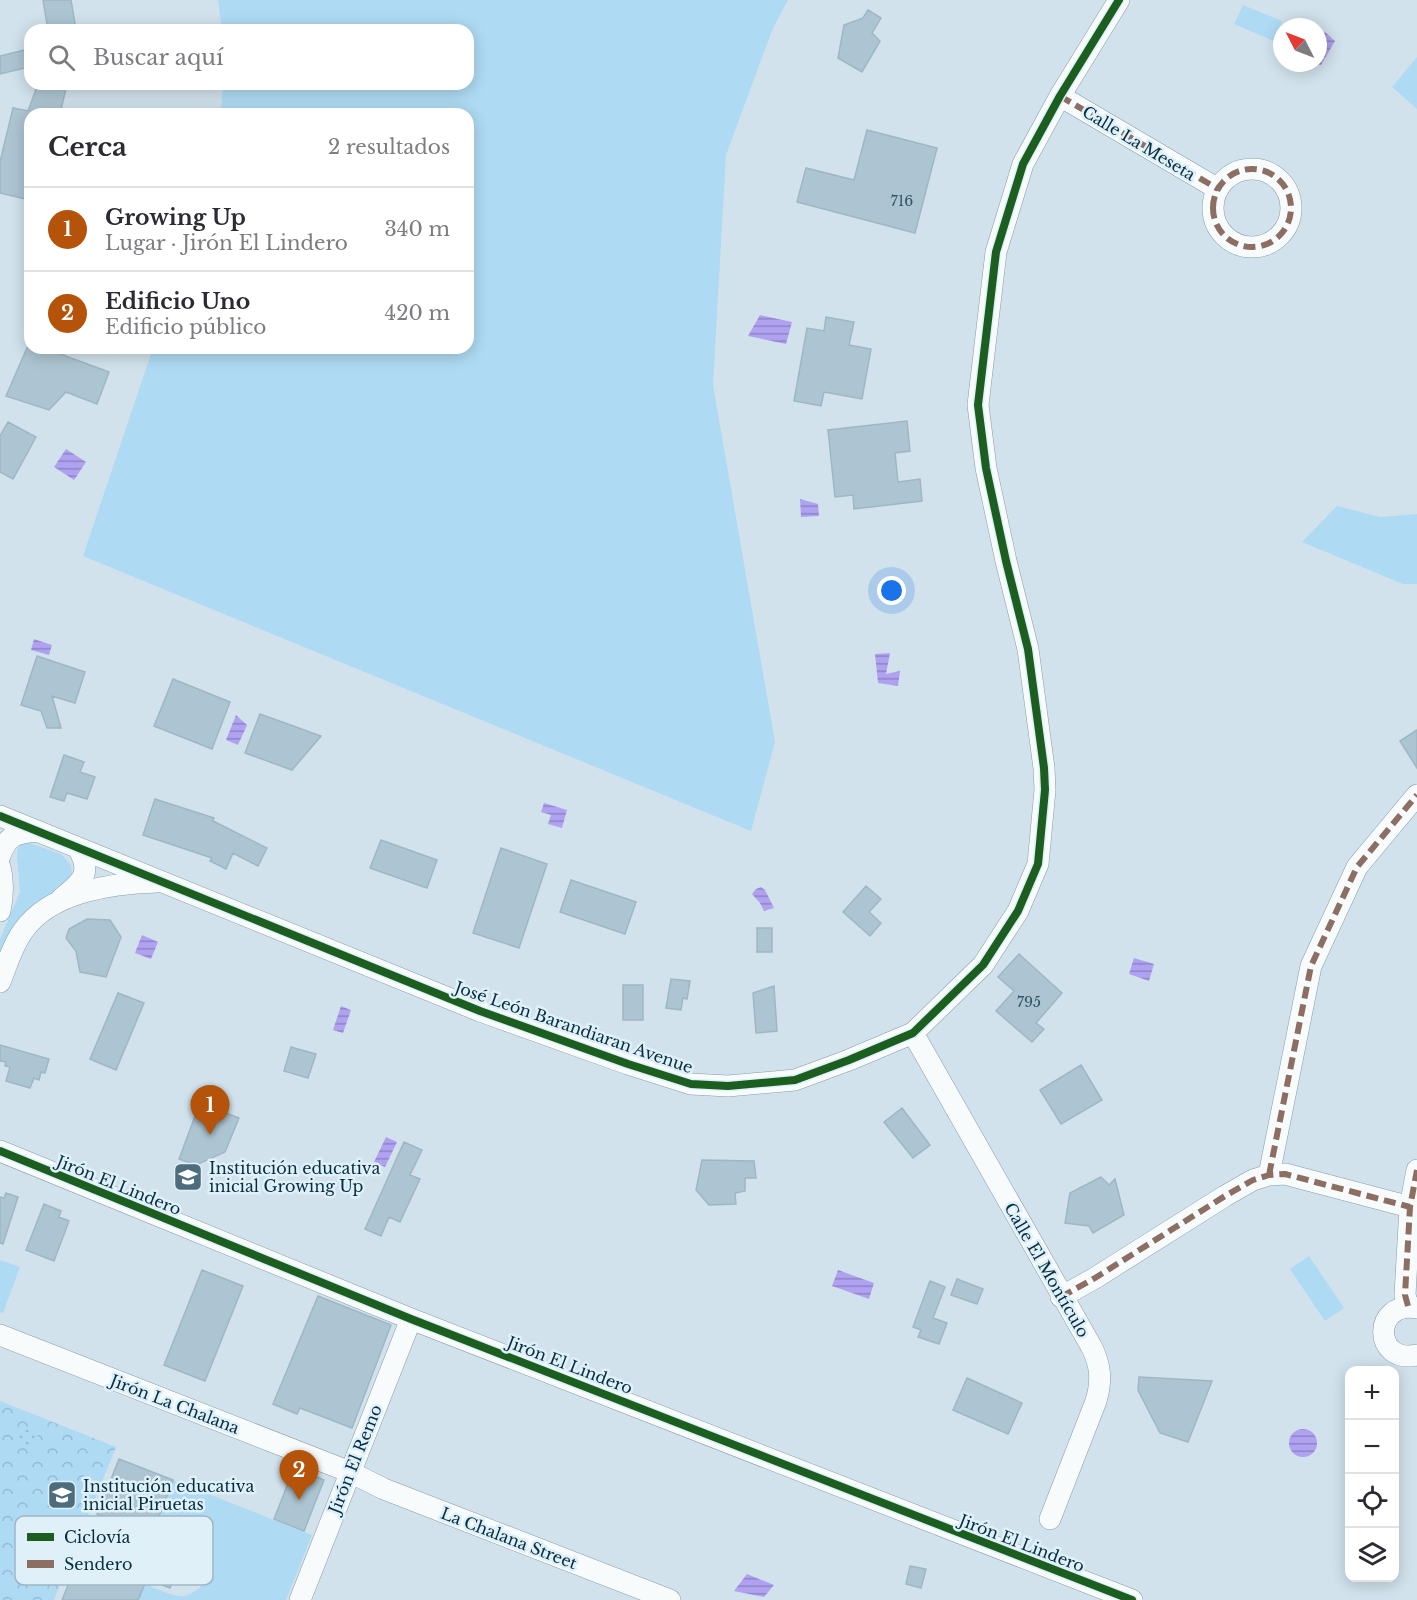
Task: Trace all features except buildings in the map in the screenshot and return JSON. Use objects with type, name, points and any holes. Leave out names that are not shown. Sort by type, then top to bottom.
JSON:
[{"type":"street","name":"José León Barandiaran Avenue","points":[[0,816],[480,1011],[691,1084],[728,1086],[795,1080],[913,1033],[983,965],[1018,911],[1038,864],[1045,790],[1042,756],[1028,649],[986,468],[978,405],[996,252],[1023,164],[1060,96],[1119,0]]},
{"type":"street","name":"Calle La Meseta","points":[[1060,96],[1218,189]]},
{"type":"street","points":[[1269,1175],[1311,966],[1357,867],[1417,795]]},
{"type":"street","points":[[0,856],[7,841],[15,835],[37,831]]},
{"type":"street","points":[[1,977],[15,943],[24,929],[79,885],[86,867],[78,848]]},
{"type":"street","points":[[0,867],[3,884],[0,911]]},
{"type":"street","points":[[60,901],[110,886],[136,882],[164,882]]},
{"type":"street","name":"Calle El Montículo","points":[[913,1033],[1096,1355],[1099,1365],[1100,1384],[1096,1401],[1050,1519]]},
{"type":"street","name":"Jirón El Lindero","points":[[0,1151],[411,1318],[1132,1600]]},
{"type":"street","points":[[1417,1170],[1410,1207],[1405,1295],[1412,1307],[1398,1309],[1390,1314],[1383,1332],[1385,1342],[1399,1356],[1417,1356]]},
{"type":"street","points":[[1061,1297],[1225,1196],[1253,1180],[1269,1175],[1285,1174],[1410,1207]]},
{"type":"street","name":"Jirón El Remo","points":[[300,1600],[411,1318]]},
{"type":"street","name":"Jirón La Chalana","points":[[0,1335],[350,1472]]},
{"type":"street","name":"La Chalana Street","points":[[350,1472],[384,1490],[670,1600]]},
{"type":"green space","points":[[218,0],[788,0],[773,28],[726,155],[713,385],[775,742],[751,831],[83,556],[151,354],[474,354],[474,108],[221,108],[223,90],[474,90],[474,24],[221,24]]},
{"type":"green space","points":[[1243,5],[1275,18],[1273,41],[1234,24]]},
{"type":"green space","points":[[1417,57],[1417,109],[1392,87]]},
{"type":"green space","points":[[1337,506],[1380,517],[1417,514],[1417,584],[1403,584],[1302,542]]},
{"type":"green space","points":[[23,841],[61,854],[71,865],[72,874],[0,961],[0,939],[20,892],[17,857],[18,848]]},
{"type":"green space","points":[[1309,1256],[1344,1308],[1325,1321],[1290,1269]]},
{"type":"green space","points":[[0,1260],[20,1267],[3,1313],[0,1312]]},
{"type":"green space","points":[[0,1401],[116,1447],[88,1516],[15,1516],[15,1585],[60,1585],[54,1600],[0,1600]]},
{"type":"green space","points":[[23,1426],[28,1429],[30,1426],[34,1427],[33,1431],[37,1430],[39,1434],[36,1437],[39,1438],[38,1443],[33,1442],[35,1446],[31,1448],[28,1444],[26,1448],[22,1447],[23,1442],[19,1444],[17,1439],[20,1437],[16,1435],[18,1431],[22,1432]]},
{"type":"green space","points":[[173,1480],[312,1535],[286,1600],[138,1600],[136,1585],[149,1585],[182,1596],[190,1594],[201,1585],[213,1585],[213,1516],[159,1516]]},
{"type":"shaded area","points":[[1327,34],[1335,41],[1327,55]]},
{"type":"shaded area","points":[[760,315],[792,322],[786,344],[748,336]]},
{"type":"shaded area","points":[[66,449],[86,462],[74,480],[54,467]]},
{"type":"shaded area","points":[[800,499],[818,504],[819,516],[801,517]]},
{"type":"shaded area","points":[[34,639],[52,645],[49,655],[31,650]]},
{"type":"shaded area","points":[[890,653],[886,674],[900,671],[898,686],[878,683],[875,654]]},
{"type":"shaded area","points":[[236,715],[247,725],[238,745],[226,740]]},
{"type":"shaded area","points":[[544,803],[567,810],[562,828],[548,824],[551,815],[541,812]]},
{"type":"shaded area","points":[[761,887],[765,890],[774,908],[764,911],[752,894]]},
{"type":"shaded area","points":[[142,935],[158,942],[151,959],[135,953]]},
{"type":"shaded area","points":[[1134,958],[1154,964],[1149,981],[1129,974]]},
{"type":"shaded area","points":[[341,1006],[351,1010],[343,1033],[333,1030]]},
{"type":"shaded area","points":[[386,1137],[397,1142],[385,1167],[374,1162]]},
{"type":"shaded area","points":[[838,1270],[874,1283],[869,1299],[832,1286]]},
{"type":"shaded area","points":[[1303,1429],[1313,1433],[1317,1443],[1313,1453],[1303,1457],[1293,1453],[1289,1443],[1293,1433]]},
{"type":"shaded area","points":[[747,1574],[774,1585],[764,1597],[734,1591]]},
{"type":"marked path","points":[[1060,96],[1218,189]]},
{"type":"marked path","points":[[1252,169],[1267,172],[1279,181],[1288,193],[1291,208],[1288,223],[1279,235],[1267,244],[1252,247],[1237,244],[1225,235],[1216,223],[1213,208],[1216,193],[1225,181],[1237,172],[1252,169]]},
{"type":"marked path","points":[[1269,1175],[1311,966],[1357,867],[1417,795]]},
{"type":"marked path","points":[[1408,1306],[1405,1295],[1410,1207],[1417,1170]]},
{"type":"marked path","points":[[1061,1297],[1225,1196],[1253,1180],[1269,1175],[1285,1174],[1410,1207]]},
{"type":"cycle path","points":[[0,816],[480,1011],[691,1084],[728,1086],[795,1080],[913,1033],[983,965],[1018,911],[1038,864],[1045,790],[1044,768],[1028,649],[986,468],[978,405],[996,252],[1023,164],[1060,96],[1119,0]]},
{"type":"cycle path","points":[[0,1151],[411,1319],[1132,1600]]},
{"type":"place","name":"Growing Up","points":[[210,1135]]},
{"type":"place","name":"Institución educativa inicial Growing Up","points":[[188,1177]]},
{"type":"place","name":"Institución educativa inicial Piruetas","points":[[62,1495]]},
{"type":"place","name":"Edificio Uno","points":[[299,1500]]}]
